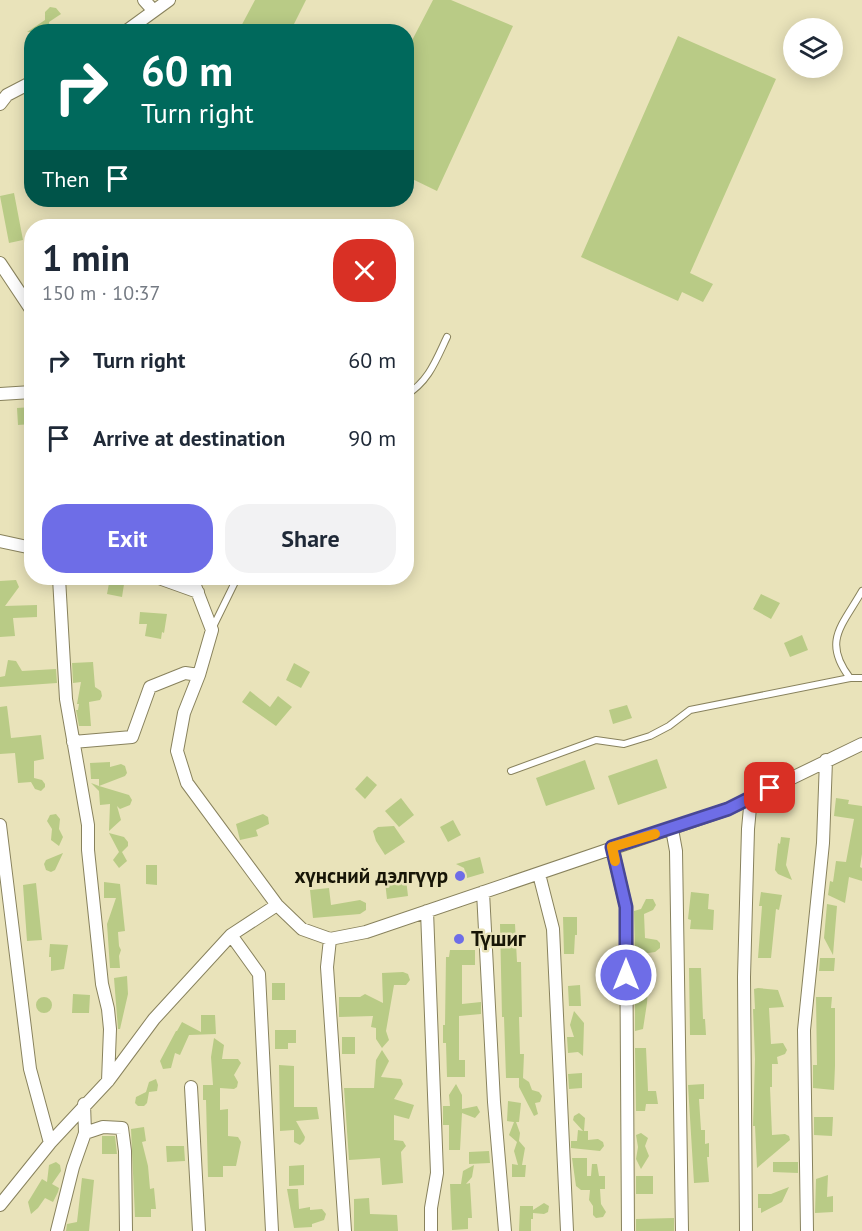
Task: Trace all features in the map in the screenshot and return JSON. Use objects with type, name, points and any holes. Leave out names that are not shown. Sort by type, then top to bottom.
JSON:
[{"type":"street","points":[[144,0],[153,10]]},
{"type":"street","points":[[135,24],[169,0]]},
{"type":"street","points":[[0,104],[7,95],[24,86]]},
{"type":"street","points":[[0,263],[24,299]]},
{"type":"street","points":[[0,394],[24,392]]},
{"type":"street","points":[[0,541],[24,546]]},
{"type":"street","points":[[59,585],[66,699],[88,825],[88,850],[102,984],[110,1029],[108,1081]]},
{"type":"street","points":[[178,585],[198,592]]},
{"type":"street","points":[[195,585],[212,630],[199,675],[184,713],[177,751],[187,783],[277,905],[302,929],[330,939],[366,932],[728,809],[862,744]]},
{"type":"street","points":[[73,742],[132,737],[150,687],[185,672],[199,675]]},
{"type":"street","points":[[807,1231],[804,1030],[823,843],[826,760]]},
{"type":"street","points":[[746,1231],[744,977],[748,829],[752,797]]},
{"type":"street","points":[[0,825],[30,1068],[50,1143]]},
{"type":"street","points":[[672,829],[676,852],[682,1231]]},
{"type":"street","points":[[612,847],[626,907],[628,1231]]},
{"type":"street","points":[[539,874],[553,929],[567,1231]]},
{"type":"street","points":[[483,892],[494,1090],[505,1231]]},
{"type":"street","points":[[0,1205],[50,1143],[84,1104],[108,1081],[154,1019],[231,935],[277,905]]},
{"type":"street","points":[[427,911],[437,1173],[430,1208],[431,1231]]},
{"type":"street","points":[[231,935],[259,974],[272,1231]]},
{"type":"street","points":[[330,939],[327,967],[345,1231]]},
{"type":"street","points":[[191,1087],[199,1231]]},
{"type":"street","points":[[57,1231],[73,1167],[85,1133],[84,1104]]},
{"type":"street","points":[[85,1133],[103,1127],[122,1128],[125,1151],[126,1231]]},
{"type":"lane","points":[[414,389],[423,383],[430,372],[447,337]]},
{"type":"lane","points":[[212,630],[234,585]]},
{"type":"lane","points":[[850,678],[836,654],[836,637],[862,591]]},
{"type":"lane","points":[[511,771],[596,740],[624,744],[650,736],[669,726],[690,710],[850,678],[862,678]]},
{"type":"building","points":[[255,0],[306,0],[294,24],[242,24]]},
{"type":"building","points":[[433,0],[451,0],[513,26],[437,191],[414,180],[414,37]]},
{"type":"building","points":[[50,7],[56,8],[61,14],[49,24],[39,24],[45,20],[45,12]]},
{"type":"building","points":[[678,36],[776,79],[690,273],[713,284],[703,302],[682,292],[678,301],[581,257]]},
{"type":"building","points":[[14,193],[23,240],[9,243],[0,196]]},
{"type":"building","points":[[17,408],[24,408],[24,425],[18,425]]},
{"type":"building","points":[[16,580],[19,587],[5,606],[37,605],[37,617],[13,618],[15,636],[0,637],[0,581]]},
{"type":"building","points":[[109,585],[124,585],[122,597],[107,594]]},
{"type":"building","points":[[761,594],[780,603],[771,619],[753,609]]},
{"type":"building","points":[[140,612],[167,614],[161,639],[145,636],[147,624],[139,624]]},
{"type":"building","points":[[802,635],[808,650],[790,657],[784,643]]},
{"type":"building","points":[[8,660],[16,661],[22,671],[56,669],[57,683],[0,687],[0,677],[5,676]]},
{"type":"building","points":[[93,662],[95,687],[101,691],[102,696],[100,700],[89,702],[91,726],[79,726],[76,710],[78,710],[81,682],[73,683],[72,663]]},
{"type":"building","points":[[294,663],[310,672],[301,688],[286,680]]},
{"type":"building","points":[[250,691],[270,707],[278,696],[292,707],[276,726],[242,702]]},
{"type":"building","points":[[627,705],[632,718],[613,724],[609,710]]},
{"type":"building","points":[[7,706],[11,738],[41,735],[44,759],[34,761],[34,778],[42,780],[45,784],[41,791],[35,789],[31,782],[18,783],[15,753],[0,754],[0,707]]},
{"type":"building","points":[[657,759],[667,788],[618,805],[608,776]]},
{"type":"building","points":[[585,760],[595,789],[546,806],[536,778]]},
{"type":"building","points":[[110,762],[110,767],[121,764],[125,766],[127,773],[125,776],[99,786],[99,779],[91,779],[90,763]]},
{"type":"building","points":[[367,776],[377,785],[365,799],[355,789]]},
{"type":"building","points":[[91,783],[129,795],[132,800],[130,805],[120,809],[117,806],[121,820],[109,831],[110,804],[100,805],[99,791]]},
{"type":"building","points":[[401,798],[414,815],[399,827],[385,811]]},
{"type":"building","points":[[836,798],[849,800],[848,804],[862,806],[860,867],[862,868],[862,881],[849,877],[845,903],[828,895],[830,881],[833,882],[836,861],[846,862],[854,819],[834,816]]},
{"type":"building","points":[[56,814],[60,819],[59,829],[63,837],[59,846],[51,840],[52,829],[47,821],[50,815]]},
{"type":"building","points":[[263,814],[268,817],[269,824],[256,830],[258,836],[240,840],[236,824]]},
{"type":"building","points":[[453,820],[461,835],[448,842],[440,827]]},
{"type":"building","points":[[394,826],[405,842],[385,855],[373,831],[378,827]]},
{"type":"building","points":[[109,833],[124,837],[128,842],[128,846],[122,852],[127,861],[119,868],[113,860],[119,852]]},
{"type":"building","points":[[781,837],[790,838],[786,865],[792,880],[778,874],[775,870],[778,843],[780,844]]},
{"type":"building","points":[[63,853],[55,870],[51,872],[46,870],[44,864],[46,860]]},
{"type":"building","points":[[480,857],[484,873],[467,878],[464,868],[456,864]]},
{"type":"building","points":[[146,865],[157,865],[157,885],[146,884]]},
{"type":"building","points":[[406,879],[408,896],[387,899],[385,882]]},
{"type":"building","points":[[104,882],[120,884],[125,931],[118,932],[121,950],[120,968],[110,968],[107,924],[116,898],[104,898]]},
{"type":"building","points":[[36,883],[42,940],[27,941],[23,885]]},
{"type":"building","points":[[329,888],[331,905],[360,900],[366,903],[366,910],[360,914],[313,918],[310,890]]},
{"type":"building","points":[[691,892],[709,894],[708,909],[714,910],[713,930],[690,929],[691,920],[688,919]]},
{"type":"building","points":[[761,892],[782,895],[779,910],[776,909],[771,958],[758,958]]},
{"type":"building","points":[[646,899],[653,899],[656,905],[653,910],[644,914],[645,938],[657,940],[660,948],[655,952],[635,955],[634,911],[641,909]]},
{"type":"building","points":[[827,904],[837,906],[833,955],[824,938]]},
{"type":"building","points":[[563,917],[577,917],[574,954],[564,954]]},
{"type":"building","points":[[500,924],[515,924],[517,962],[521,962],[522,1017],[519,1017],[520,1054],[524,1054],[523,1078],[529,1082],[532,1090],[539,1092],[542,1096],[540,1102],[535,1103],[538,1114],[534,1116],[519,1087],[519,1078],[506,1078]]},
{"type":"building","points":[[50,944],[68,945],[64,969],[51,971]]},
{"type":"building","points":[[450,950],[475,950],[475,965],[462,965],[462,1004],[481,1002],[481,1014],[459,1016],[459,1060],[465,1060],[465,1077],[447,1077],[443,1025],[445,1025],[446,957],[449,957]]},
{"type":"building","points":[[820,958],[835,958],[834,971],[819,971]]},
{"type":"building","points":[[689,968],[701,968],[703,1019],[705,1019],[706,1035],[690,1035]]},
{"type":"building","points":[[403,972],[408,974],[410,980],[406,985],[394,985],[386,1031],[389,1040],[382,1048],[376,1039],[376,1028],[371,1027],[373,1016],[339,1017],[339,997],[360,997],[365,994],[383,1003],[382,973]]},
{"type":"building","points":[[127,976],[128,994],[120,1029],[118,1029],[114,978]]},
{"type":"building","points":[[272,983],[285,983],[285,1000],[272,1000]]},
{"type":"building","points":[[580,985],[581,1006],[569,1006],[568,986]]},
{"type":"building","points":[[635,987],[648,987],[643,1029],[635,1031]]},
{"type":"building","points":[[754,989],[778,990],[784,1007],[769,1008],[771,1044],[783,1043],[787,1050],[785,1054],[777,1057],[778,1064],[772,1064],[772,1087],[770,1087],[772,1135],[785,1134],[790,1140],[757,1168],[755,1126],[753,1126],[755,1059],[753,1009],[755,1009]]},
{"type":"building","points":[[73,994],[90,995],[89,1013],[72,1013]]},
{"type":"building","points":[[44,997],[52,1005],[44,1013],[36,1005]]},
{"type":"building","points":[[816,997],[832,997],[831,1008],[835,1008],[834,1090],[813,1088],[813,1065],[817,1065]]},
{"type":"building","points":[[574,1011],[584,1023],[583,1056],[578,1052],[568,1053],[567,1037],[574,1037],[570,1025]]},
{"type":"building","points":[[201,1015],[215,1015],[216,1034],[189,1035],[180,1055],[175,1053],[171,1068],[163,1069],[160,1061],[182,1022],[201,1032]]},
{"type":"building","points":[[275,1030],[296,1030],[296,1043],[288,1043],[288,1049],[275,1049]]},
{"type":"building","points":[[342,1037],[355,1037],[355,1054],[342,1054]]},
{"type":"building","points":[[214,1038],[224,1045],[222,1059],[238,1059],[241,1063],[234,1075],[238,1082],[237,1087],[234,1089],[220,1088],[220,1110],[228,1109],[228,1136],[238,1137],[241,1142],[236,1166],[223,1166],[223,1177],[208,1177],[206,1100],[203,1100],[203,1085],[213,1085],[211,1057]]},
{"type":"building","points":[[635,1048],[646,1048],[648,1091],[656,1091],[658,1104],[646,1104],[645,1111],[636,1111]]},
{"type":"building","points":[[382,1050],[389,1061],[381,1077],[401,1079],[403,1084],[394,1099],[414,1105],[409,1119],[394,1115],[394,1140],[403,1141],[406,1146],[401,1152],[403,1183],[382,1185],[380,1158],[349,1160],[344,1088],[374,1088],[376,1060]]},
{"type":"building","points":[[279,1065],[294,1066],[294,1107],[317,1107],[319,1119],[296,1121],[305,1137],[300,1145],[294,1142],[294,1130],[280,1131]]},
{"type":"building","points":[[582,1073],[582,1088],[569,1089],[568,1074]]},
{"type":"building","points":[[156,1079],[157,1091],[149,1092],[147,1103],[144,1106],[138,1106],[135,1103],[136,1097],[146,1092],[149,1082]]},
{"type":"building","points":[[456,1084],[462,1095],[462,1109],[477,1106],[480,1112],[475,1118],[462,1113],[460,1150],[449,1150],[449,1125],[443,1125],[443,1106],[450,1106],[449,1095]]},
{"type":"building","points":[[704,1084],[704,1099],[699,1099],[701,1130],[705,1130],[705,1144],[709,1143],[709,1157],[707,1157],[709,1182],[694,1183],[688,1085]]},
{"type":"building","points":[[508,1101],[521,1103],[519,1122],[516,1122],[520,1133],[519,1141],[525,1148],[522,1165],[526,1165],[525,1177],[512,1177],[512,1164],[518,1165],[514,1151],[517,1142],[509,1135],[514,1122],[507,1121]]},
{"type":"building","points":[[579,1113],[585,1118],[584,1131],[588,1131],[588,1140],[598,1139],[603,1142],[604,1146],[600,1151],[571,1148],[571,1141],[577,1141],[578,1130],[583,1131],[573,1120],[574,1116]]},
{"type":"building","points":[[814,1117],[833,1117],[832,1136],[814,1135]]},
{"type":"building","points":[[144,1127],[146,1141],[142,1142],[148,1166],[150,1189],[154,1188],[156,1209],[151,1209],[151,1217],[135,1217],[131,1129]]},
{"type":"building","points":[[641,1133],[648,1138],[645,1146],[649,1156],[641,1169],[636,1159],[638,1147],[636,1135]]},
{"type":"building","points":[[102,1136],[115,1136],[117,1154],[102,1154]]},
{"type":"building","points":[[166,1146],[184,1146],[185,1161],[167,1162]]},
{"type":"building","points":[[489,1151],[490,1163],[469,1164],[469,1152]]},
{"type":"building","points":[[572,1158],[587,1158],[587,1176],[591,1176],[592,1164],[597,1164],[599,1176],[605,1176],[605,1189],[600,1189],[601,1204],[606,1212],[603,1217],[596,1218],[593,1215],[593,1206],[589,1200],[590,1190],[581,1190],[576,1186]]},
{"type":"building","points":[[56,1162],[60,1165],[61,1171],[52,1184],[59,1188],[58,1192],[53,1202],[45,1198],[31,1214],[28,1202],[42,1179],[47,1182],[49,1165]]},
{"type":"building","points":[[773,1162],[798,1162],[798,1173],[773,1172]]},
{"type":"building","points":[[304,1165],[304,1185],[289,1186],[289,1166]]},
{"type":"building","points":[[474,1165],[472,1177],[466,1184],[470,1183],[472,1218],[468,1218],[468,1229],[452,1230],[450,1184],[461,1184],[463,1171]]},
{"type":"building","points":[[828,1175],[827,1197],[833,1196],[833,1212],[815,1213],[816,1179]]},
{"type":"building","points":[[636,1176],[653,1176],[653,1194],[636,1194]]},
{"type":"building","points":[[82,1178],[94,1180],[89,1231],[66,1231],[67,1224],[77,1222]]},
{"type":"building","points":[[789,1187],[782,1202],[761,1213],[761,1208],[758,1208],[758,1194],[771,1194]]},
{"type":"building","points":[[287,1189],[298,1189],[299,1209],[310,1207],[310,1210],[322,1209],[326,1214],[324,1220],[312,1224],[312,1227],[294,1228]]},
{"type":"building","points":[[369,1198],[370,1214],[397,1215],[398,1231],[354,1231],[354,1199]]},
{"type":"building","points":[[544,1203],[549,1206],[548,1212],[533,1213],[531,1231],[519,1231],[520,1206],[533,1206],[533,1210]]},
{"type":"building","points":[[674,1218],[674,1231],[636,1231],[636,1219]]},
{"type":"slow traffic","points":[[615,861],[612,847],[655,834]]},
{"type":"place","name":"хүнсний дэлгүүр","points":[[460,876]]},
{"type":"place","name":"Түшиг","points":[[459,939]]},
{"type":"route","points":[[626,975],[626,907],[612,847],[728,809],[770,788]]}]
